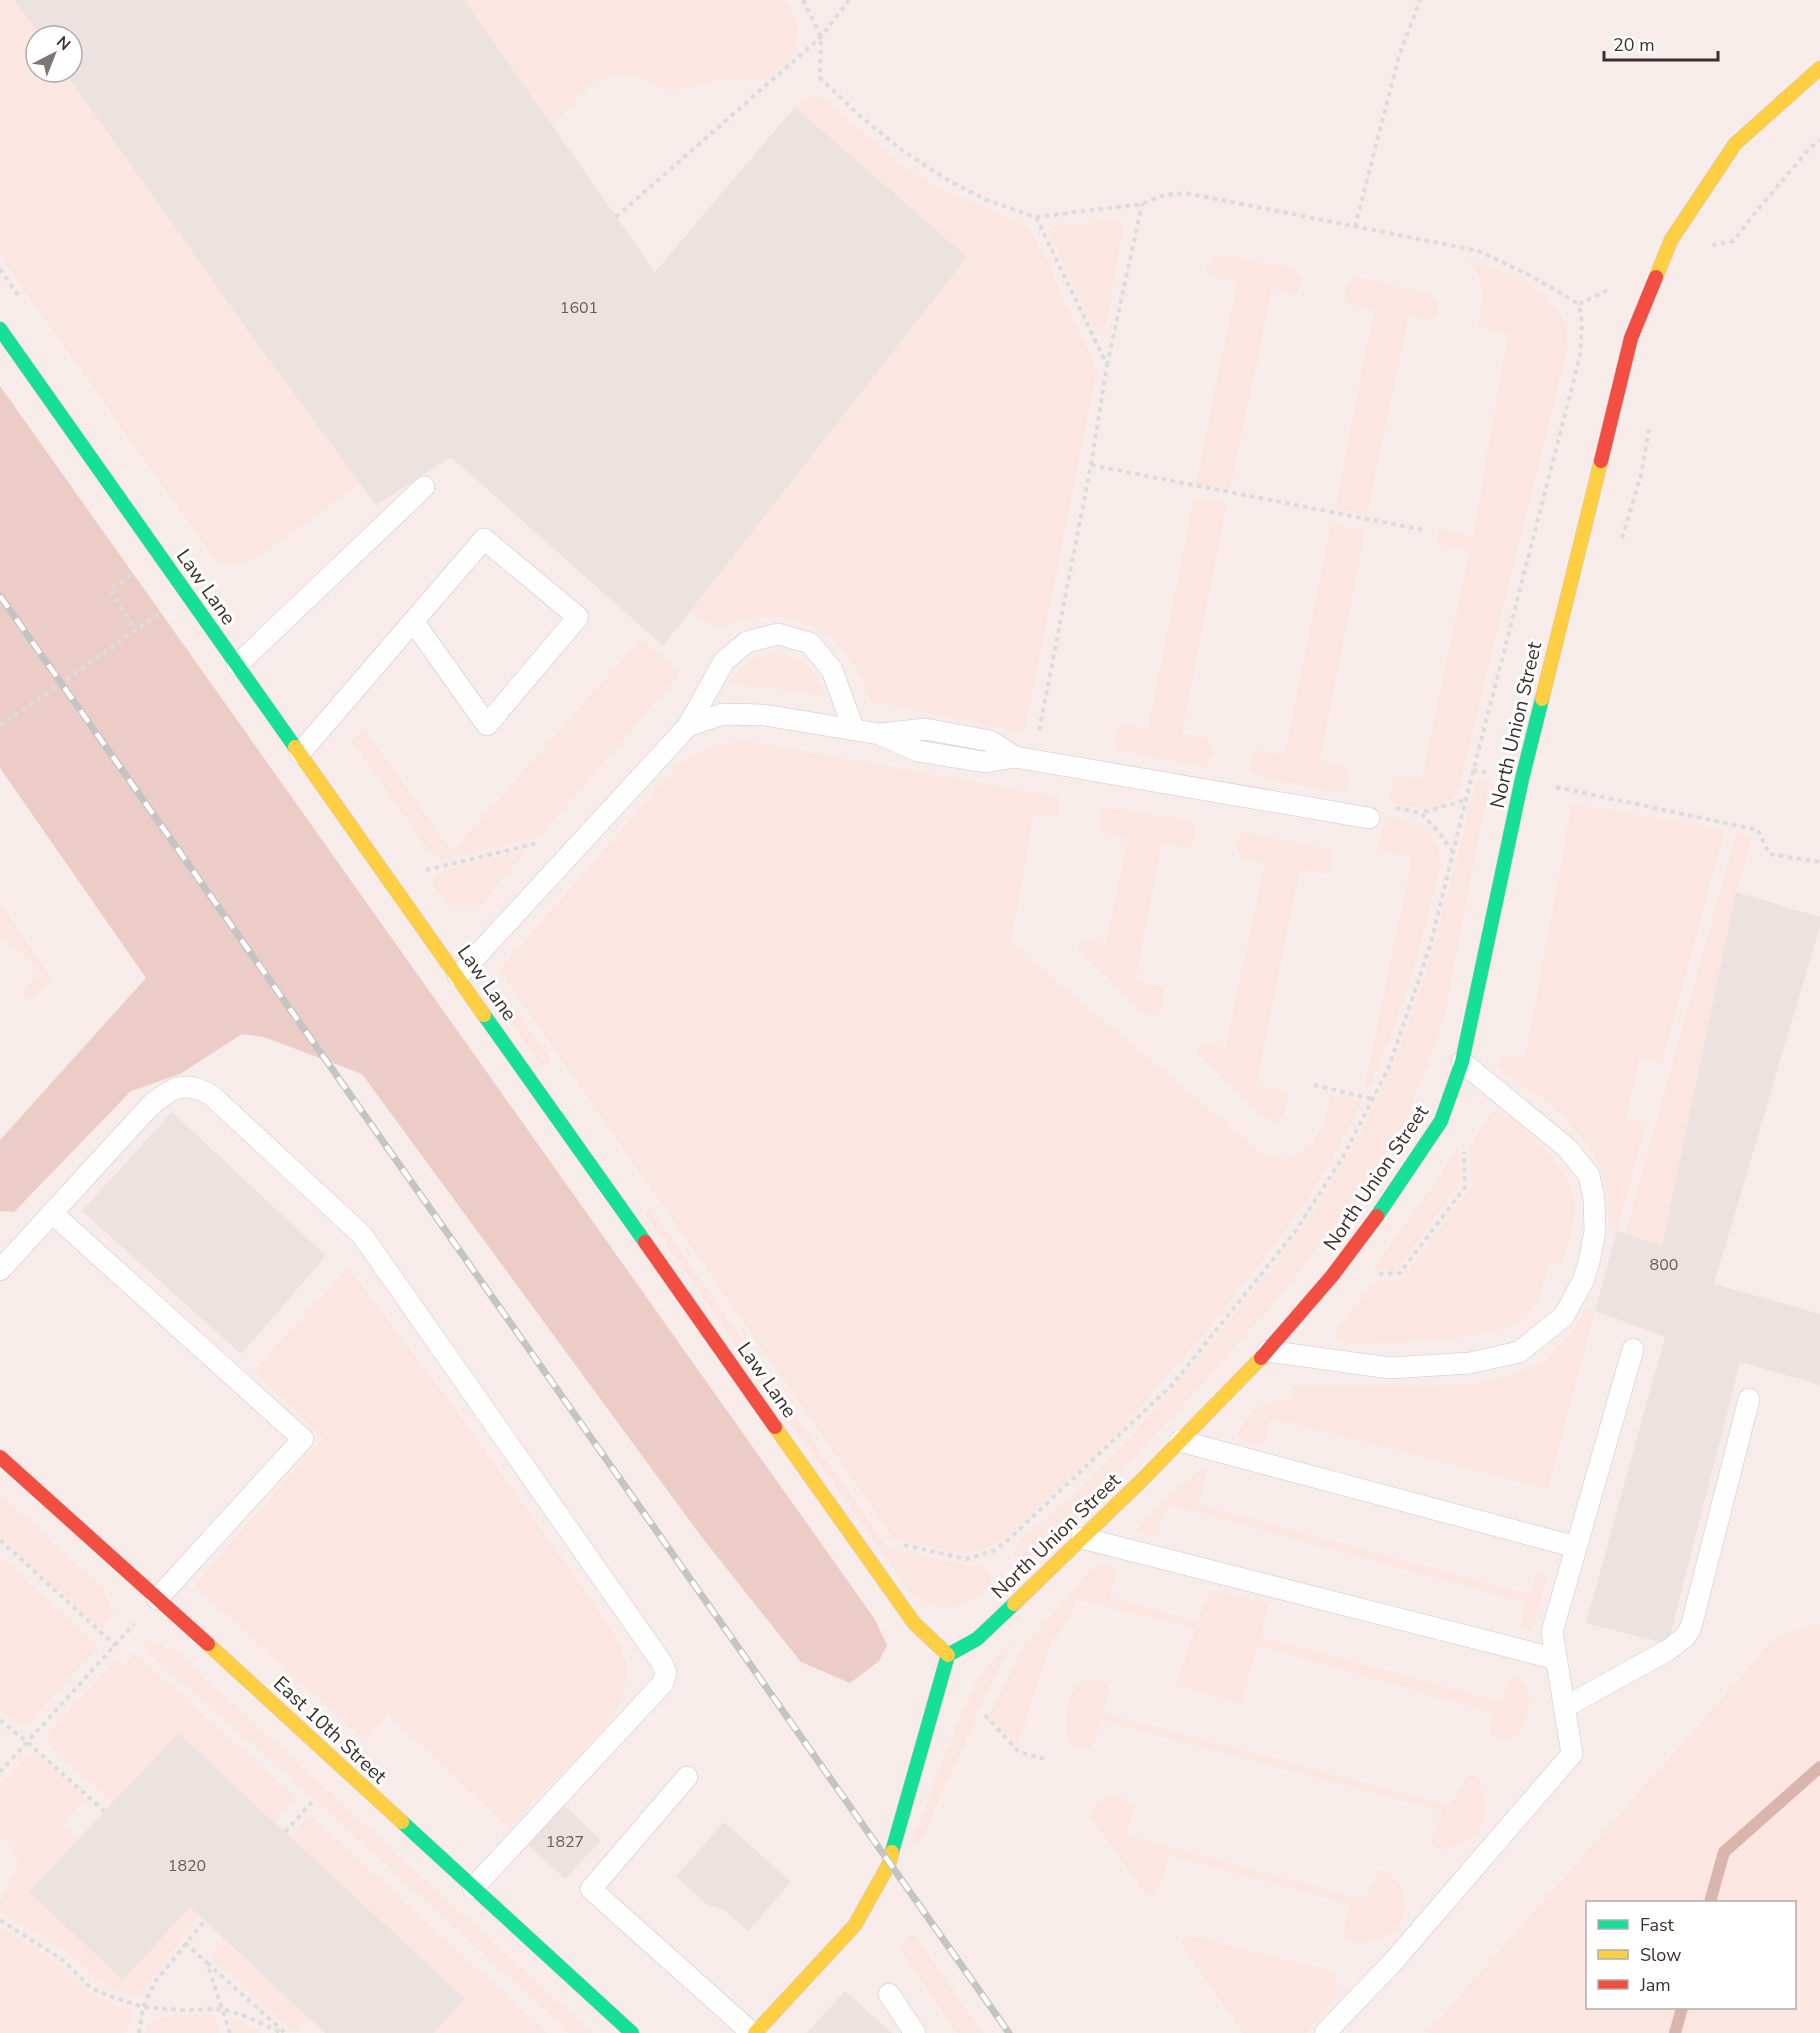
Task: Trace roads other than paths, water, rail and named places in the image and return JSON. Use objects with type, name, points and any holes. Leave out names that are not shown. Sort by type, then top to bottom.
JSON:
[{"type":"street","name":"North Union Street","points":[[948,1655],[977,1639],[1082,1538],[1268,1351],[1332,1276],[1393,1194],[1441,1121],[1462,1062],[1522,779],[1631,338],[1671,240],[1735,144],[1820,68]]},
{"type":"street","name":"Law Lane","points":[[0,329],[914,1623],[948,1655]]},
{"type":"street","name":"East 10th Street","points":[[0,1457],[632,2033]]},
{"type":"street","points":[[754,2033],[855,1925],[889,1864],[948,1655]]},
{"type":"lane","points":[[237,665],[424,487]]},
{"type":"lane","points":[[300,753],[413,621],[484,539],[579,617],[487,724],[413,621]]},
{"type":"lane","points":[[458,976],[688,726],[724,661],[747,642],[778,634],[810,643],[832,670],[854,730]]},
{"type":"lane","points":[[688,726],[723,714],[764,715],[879,734],[918,751],[985,762],[1015,757],[1369,818]]},
{"type":"lane","points":[[1268,1351],[1390,1368],[1470,1363],[1519,1352],[1564,1316],[1583,1281],[1595,1231],[1589,1175],[1567,1148],[1462,1062]]},
{"type":"lane","points":[[0,1270],[150,1106],[163,1094],[181,1086],[197,1086],[211,1095],[362,1234],[662,1663],[666,1673],[663,1683],[473,1888]]},
{"type":"lane","points":[[52,1213],[303,1439],[157,1599]]},
{"type":"lane","points":[[1325,2033],[1392,1963],[1572,1754],[1552,1632],[1633,1349]]},
{"type":"lane","points":[[1564,1707],[1668,1650],[1685,1637],[1691,1628],[1749,1399]]},
{"type":"lane","points":[[1180,1441],[1576,1547]]},
{"type":"lane","points":[[1082,1538],[1557,1659]]},
{"type":"lane","points":[[687,1777],[591,1889],[754,2033]]},
{"type":"lane","points":[[889,1994],[915,2033]]},
{"type":"waterway","points":[[1710,1901],[1724,1852],[1820,1767]]},
{"type":"waterway","points":[[1675,2033],[1682,2009]]},
{"type":"railway","points":[[0,596],[1009,2033]]}]
